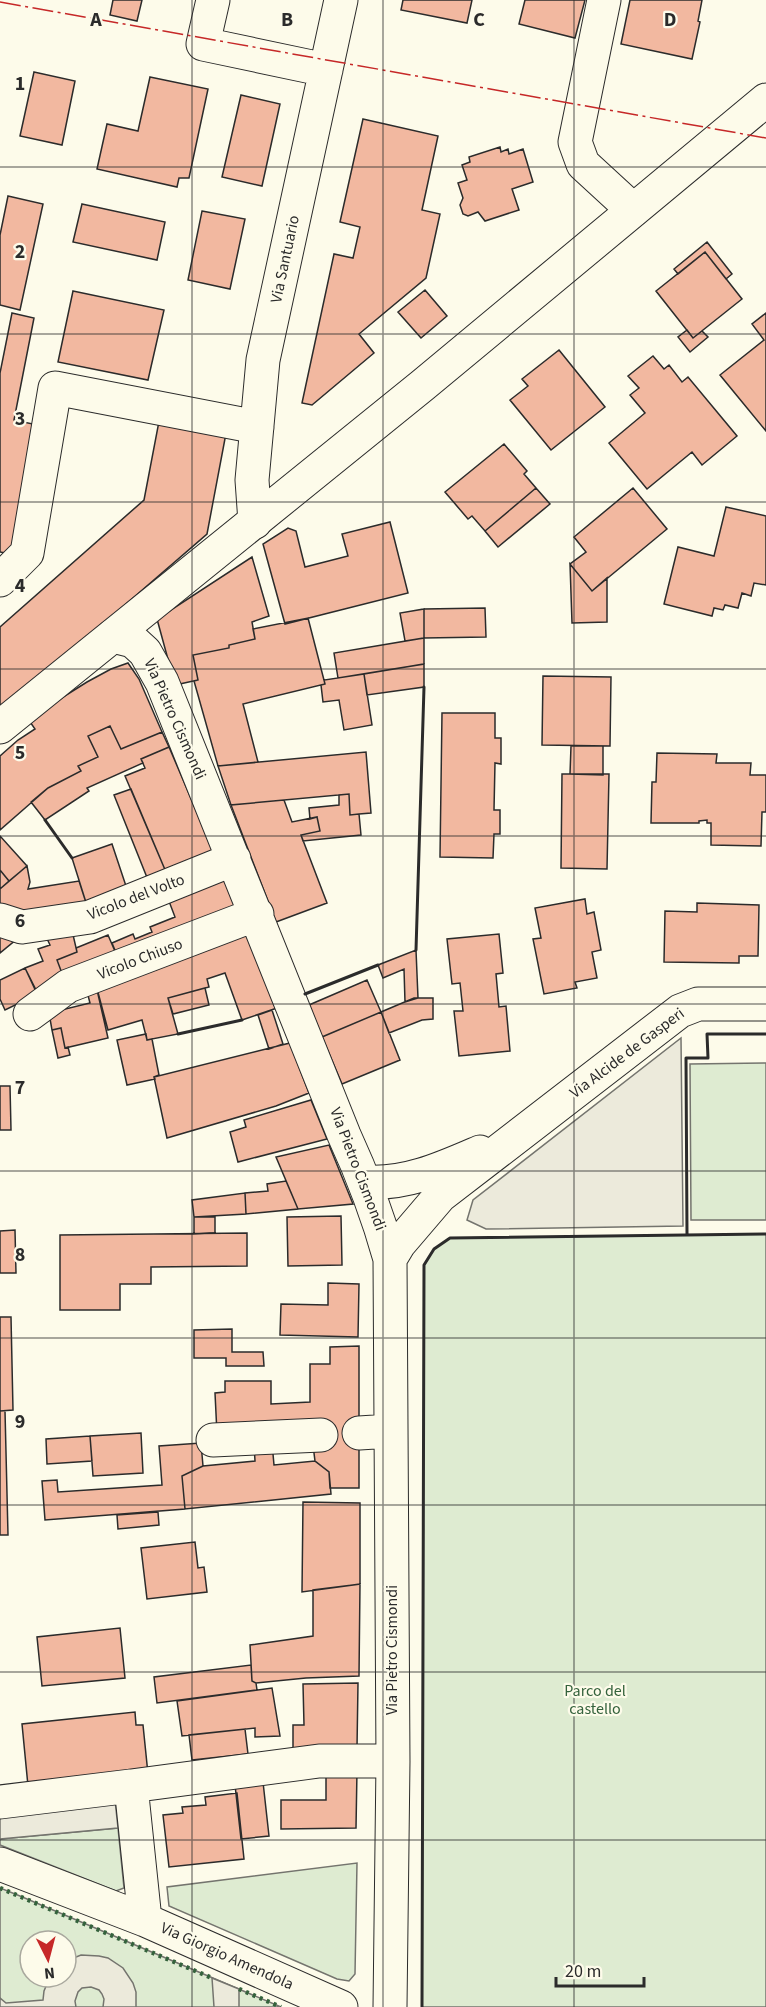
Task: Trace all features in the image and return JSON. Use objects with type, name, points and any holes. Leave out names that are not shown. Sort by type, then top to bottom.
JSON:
[{"type":"street","points":[[213,0],[203,44],[326,70]]},
{"type":"street","name":"Via Santuario","points":[[255,522],[252,480],[263,360],[341,0]]},
{"type":"street","points":[[604,0],[575,142],[583,164],[633,210]]},
{"type":"street","points":[[0,727],[495,326],[766,100]]},
{"type":"street","points":[[0,580],[27,553],[55,388],[257,427]]},
{"type":"street","name":"Via Pietro Cismondi","points":[[113,636],[133,641],[145,652],[162,682],[344,1135],[366,1182],[390,1259],[393,1761],[390,2007]]},
{"type":"street","name":"Vicolo del Volto","points":[[0,920],[22,927],[90,917],[234,859]]},
{"type":"street","name":"Vicolo Chiuso","points":[[30,1014],[68,987],[256,914]]},
{"type":"street","name":"Via Alcide de Gasperi","points":[[390,1259],[399,1244],[441,1196],[680,1011],[698,1004],[766,1004]]},
{"type":"street","name":"Via Alcide de Gasperi","points":[[381,1226],[381,1215],[394,1192],[420,1176],[483,1150],[532,1125]]},
{"type":"street","name":"Via Alcide de Gasperi","points":[[366,1182],[393,1182],[420,1176]]},
{"type":"street","points":[[359,1433],[391,1431]]},
{"type":"street","points":[[213,1440],[321,1435]]},
{"type":"street","points":[[0,1802],[319,1761],[393,1761]]},
{"type":"street","name":"Via Giorgio Amendola","points":[[131,1786],[145,1920]]},
{"type":"street","name":"Via Giorgio Amendola","points":[[0,1864],[145,1920],[341,2007]]},
{"type":"green space","points":[[766,1063],[766,1220],[691,1220],[690,1064]]},
{"type":"green space","name":"Parco del castello","points":[[766,1234],[766,2007],[422,2007],[424,1265],[434,1249],[450,1238]]},
{"type":"green space","points":[[118,1828],[124,1888],[116,1891],[0,1845],[0,1839]]},
{"type":"green space","points":[[357,1863],[355,1974],[349,1981],[337,1979],[169,1906],[167,1887]]},
{"type":"green space","points":[[0,1888],[281,2007],[0,2007]]},
{"type":"shaded area","points":[[681,1038],[683,1226],[486,1229],[467,1220],[473,1200]]},
{"type":"shaded area","points":[[115,1800],[118,1828],[0,1839],[0,1812]]},
{"type":"shaded area","points":[[78,1956],[108,1958],[123,1968],[136,1992],[136,2007],[103,2007],[102,1994],[91,1987],[82,1988],[78,1992],[76,2007],[0,2007],[0,1998],[6,2003],[43,2000],[45,1989],[78,1989]]},
{"type":"shaded area","points":[[212,1978],[239,1989],[239,2007],[214,2007]]},
{"type":"building","points":[[113,0],[142,0],[137,21],[110,15]]},
{"type":"building","points":[[403,0],[472,0],[467,23],[401,10]]},
{"type":"building","points":[[525,0],[585,0],[575,38],[519,24]]},
{"type":"building","points":[[630,0],[702,0],[692,59],[621,44]]},
{"type":"building","points":[[34,72],[75,81],[62,145],[20,136]]},
{"type":"building","points":[[150,77],[208,89],[189,178],[179,178],[177,187],[97,169],[107,124],[138,131]]},
{"type":"building","points":[[241,95],[280,104],[262,186],[222,177]]},
{"type":"building","points":[[363,119],[438,136],[422,210],[440,214],[426,278],[359,334],[374,353],[312,405],[302,403],[334,254],[353,258],[360,227],[340,222]]},
{"type":"building","points":[[500,147],[501,152],[508,149],[509,154],[523,149],[533,182],[512,189],[519,210],[485,221],[478,212],[468,216],[463,214],[460,205],[463,198],[458,183],[467,180],[462,165],[470,162],[469,157]]},
{"type":"building","points":[[8,196],[43,204],[20,310],[0,305],[0,235]]},
{"type":"building","points":[[82,204],[165,222],[157,260],[73,242]]},
{"type":"building","points":[[202,211],[245,219],[230,289],[188,280]]},
{"type":"building","points":[[707,242],[732,274],[726,279],[705,252],[678,274],[674,269]]},
{"type":"building","points":[[705,252],[742,299],[693,338],[656,291]]},
{"type":"building","points":[[425,290],[447,316],[421,338],[398,312]]},
{"type":"building","points":[[73,291],[164,310],[148,380],[58,362]]},
{"type":"building","points":[[12,313],[34,318],[14,420],[42,426],[16,555],[0,552],[0,373]]},
{"type":"building","points":[[766,313],[766,431],[720,375],[764,340],[752,324]]},
{"type":"building","points":[[687,330],[693,338],[702,331],[708,337],[690,352],[678,337]]},
{"type":"building","points":[[559,350],[605,407],[551,450],[510,400],[528,386],[522,379]]},
{"type":"building","points":[[653,356],[664,369],[669,365],[682,382],[688,377],[737,436],[702,465],[692,452],[647,489],[609,443],[645,413],[630,395],[639,388],[628,376]]},
{"type":"building","points":[[160,416],[227,428],[207,534],[0,713],[0,627],[144,500]]},
{"type":"building","points":[[504,444],[527,471],[524,474],[536,488],[485,531],[472,516],[468,519],[445,492]]},
{"type":"building","points":[[536,488],[550,504],[498,547],[485,531]]},
{"type":"building","points":[[633,488],[667,529],[592,591],[570,564],[586,552],[574,537]]},
{"type":"building","points":[[726,507],[766,516],[766,585],[754,583],[751,596],[742,593],[738,608],[725,605],[723,610],[714,608],[712,616],[664,604],[678,547],[714,556]]},
{"type":"building","points":[[390,522],[408,593],[285,624],[263,544],[288,528],[296,531],[305,567],[348,556],[342,534]]},
{"type":"building","points":[[252,557],[269,616],[252,622],[255,639],[229,645],[229,648],[193,655],[198,680],[175,685],[157,619]]},
{"type":"building","points":[[570,564],[592,591],[607,578],[607,622],[572,623]]},
{"type":"building","points":[[485,608],[486,637],[424,638],[424,609]]},
{"type":"building","points":[[424,609],[424,638],[405,641],[400,613]]},
{"type":"building","points":[[308,618],[325,684],[243,704],[258,762],[218,766],[194,681],[198,680],[193,655],[229,648],[229,645],[255,639],[253,629]]},
{"type":"building","points":[[424,638],[424,664],[338,678],[334,653]]},
{"type":"building","points":[[128,663],[139,679],[162,732],[121,749],[110,726],[88,736],[98,757],[78,766],[81,771],[48,788],[0,830],[0,756],[35,729],[28,719],[87,682]]},
{"type":"building","points":[[424,664],[424,687],[367,695],[364,674]]},
{"type":"building","points":[[364,674],[372,725],[344,730],[339,700],[323,702],[321,685],[325,684],[324,680]]},
{"type":"building","points":[[543,676],[611,677],[610,746],[542,745]]},
{"type":"building","points":[[442,713],[495,713],[495,738],[501,738],[501,764],[495,763],[494,810],[500,810],[500,834],[494,834],[493,858],[440,857]]},
{"type":"building","points":[[110,726],[121,749],[162,732],[169,747],[141,759],[143,763],[87,788],[89,791],[45,820],[31,802],[48,788],[81,771],[78,766],[98,757],[88,736]]},
{"type":"building","points":[[571,746],[603,746],[603,775],[570,774]]},
{"type":"building","points":[[169,747],[214,852],[166,872],[125,776],[145,768],[141,759]]},
{"type":"building","points":[[366,752],[371,813],[350,815],[349,794],[231,805],[218,766]]},
{"type":"building","points":[[657,753],[717,754],[716,763],[751,763],[750,775],[766,775],[766,812],[762,812],[761,846],[711,845],[711,823],[707,823],[707,820],[699,821],[699,823],[651,823],[652,782],[656,782]]},
{"type":"building","points":[[562,774],[609,774],[607,869],[561,868]]},
{"type":"building","points":[[131,789],[166,872],[148,880],[114,795]]},
{"type":"building","points":[[349,794],[350,815],[359,814],[361,835],[303,841],[301,835],[320,831],[317,817],[310,819],[309,808],[339,805],[339,795]]},
{"type":"building","points":[[284,800],[292,822],[317,817],[320,831],[301,835],[327,903],[276,922],[231,805]]},
{"type":"building","points":[[0,836],[27,866],[9,881],[0,870]]},
{"type":"building","points":[[112,844],[129,895],[89,912],[72,858]]},
{"type":"building","points":[[27,866],[30,882],[28,889],[79,881],[89,912],[0,912],[0,889]]},
{"type":"building","points":[[0,870],[9,881],[0,889]]},
{"type":"building","points":[[223,874],[239,911],[119,960],[112,943],[133,934],[135,939],[152,932],[150,927],[175,917],[167,896]]},
{"type":"building","points":[[585,899],[587,914],[594,912],[601,950],[592,952],[597,978],[575,982],[577,988],[544,994],[533,939],[541,938],[535,908]]},
{"type":"building","points":[[697,903],[759,905],[758,956],[739,956],[739,963],[664,962],[665,911],[697,912]]},
{"type":"building","points":[[244,923],[277,1008],[242,1020],[225,973],[207,979],[209,987],[168,998],[178,1034],[147,1040],[142,1020],[108,1030],[95,981]]},
{"type":"building","points":[[71,926],[77,952],[57,960],[66,984],[39,998],[25,968],[43,961],[38,949],[50,945],[43,930]]},
{"type":"building","points":[[0,927],[23,934],[0,953]]},
{"type":"building","points":[[499,934],[503,973],[496,974],[499,1007],[506,1006],[510,1051],[459,1056],[454,1011],[463,1011],[460,983],[452,984],[447,939]]},
{"type":"building","points":[[108,935],[120,963],[66,984],[57,960],[77,952],[76,948]]},
{"type":"building","points":[[416,950],[418,998],[405,1002],[404,969],[383,978],[378,965]]},
{"type":"building","points":[[25,968],[38,994],[5,1010],[0,999],[0,980]]},
{"type":"building","points":[[367,980],[381,1012],[322,1037],[309,1005]]},
{"type":"building","points":[[95,981],[108,1038],[65,1048],[61,1028],[52,1030],[49,1013],[90,1003],[85,984]]},
{"type":"building","points":[[205,988],[209,1005],[173,1014],[168,998]]},
{"type":"building","points":[[414,998],[433,998],[433,1019],[422,1020],[389,1033],[381,1012]]},
{"type":"building","points":[[272,1010],[283,1044],[269,1049],[258,1015]]},
{"type":"building","points":[[381,1012],[400,1060],[342,1084],[322,1037]]},
{"type":"building","points":[[61,1028],[65,1048],[68,1047],[70,1055],[58,1058],[52,1030]]},
{"type":"building","points":[[146,1034],[147,1040],[152,1039],[159,1075],[154,1077],[155,1079],[127,1085],[117,1040]]},
{"type":"building","points":[[290,1043],[309,1093],[276,1106],[167,1138],[154,1077]]},
{"type":"building","points":[[0,1086],[10,1086],[11,1130],[0,1130]]},
{"type":"building","points":[[311,1100],[327,1139],[238,1162],[230,1132],[246,1127],[244,1120]]},
{"type":"building","points":[[329,1145],[353,1204],[298,1209],[276,1157]]},
{"type":"building","points":[[286,1181],[298,1209],[246,1214],[245,1193],[268,1191],[267,1184]]},
{"type":"building","points":[[245,1193],[246,1214],[194,1217],[192,1200]]},
{"type":"building","points":[[341,1216],[342,1265],[288,1266],[287,1217]]},
{"type":"building","points":[[194,1217],[215,1217],[215,1233],[194,1234]]},
{"type":"building","points":[[15,1230],[16,1273],[0,1273],[0,1231]]},
{"type":"building","points":[[247,1233],[247,1266],[151,1267],[151,1284],[120,1284],[120,1310],[60,1310],[60,1235]]},
{"type":"building","points":[[328,1283],[359,1284],[358,1337],[280,1335],[281,1304],[328,1305]]},
{"type":"building","points":[[0,1317],[11,1317],[13,1410],[0,1411]]},
{"type":"building","points":[[232,1329],[232,1352],[263,1352],[264,1366],[226,1366],[226,1358],[194,1358],[194,1330]]},
{"type":"building","points":[[359,1346],[359,1488],[330,1488],[329,1472],[315,1461],[313,1445],[217,1434],[215,1393],[225,1392],[225,1381],[271,1381],[271,1404],[310,1402],[310,1364],[330,1364],[330,1347]]},
{"type":"building","points":[[0,1411],[5,1411],[8,1535],[0,1535]]},
{"type":"building","points":[[141,1433],[143,1473],[93,1476],[90,1436]]},
{"type":"building","points":[[90,1436],[92,1461],[47,1464],[46,1439]]},
{"type":"building","points":[[201,1443],[203,1466],[182,1476],[185,1509],[45,1520],[42,1481],[57,1480],[58,1492],[162,1485],[159,1446]]},
{"type":"building","points":[[272,1443],[274,1465],[315,1461],[329,1472],[331,1494],[185,1509],[182,1476],[203,1466],[255,1461],[254,1445]]},
{"type":"building","points":[[303,1502],[360,1503],[360,1584],[302,1592]]},
{"type":"building","points":[[158,1512],[159,1525],[118,1529],[117,1515]]},
{"type":"building","points":[[195,1542],[198,1568],[204,1567],[207,1592],[147,1599],[141,1548]]},
{"type":"building","points":[[360,1584],[359,1676],[256,1683],[252,1681],[250,1645],[313,1636],[313,1590]]},
{"type":"building","points":[[120,1628],[125,1678],[42,1686],[37,1637]]},
{"type":"building","points":[[251,1665],[252,1681],[256,1683],[257,1690],[157,1703],[154,1677]]},
{"type":"building","points":[[358,1683],[357,1748],[293,1749],[293,1725],[304,1725],[303,1684]]},
{"type":"building","points":[[272,1688],[280,1736],[255,1737],[255,1728],[182,1736],[177,1701]]},
{"type":"building","points":[[135,1712],[136,1725],[143,1725],[148,1774],[28,1786],[22,1724]]},
{"type":"building","points":[[245,1729],[248,1754],[192,1760],[189,1735]]},
{"type":"building","points":[[326,1770],[357,1770],[356,1828],[281,1829],[281,1800],[326,1800]]},
{"type":"building","points":[[263,1782],[269,1836],[241,1839],[235,1785]]},
{"type":"building","points":[[237,1793],[244,1859],[169,1867],[163,1815],[183,1813],[182,1807],[206,1805],[205,1797]]},
{"type":"hedge","points":[[0,1888],[212,1978]]},
{"type":"hedge","points":[[239,1989],[281,2007]]},
{"type":"wall","points":[[416,950],[424,687]]},
{"type":"wall","points":[[45,820],[72,858]]},
{"type":"wall","points":[[305,994],[378,965]]},
{"type":"wall","points":[[178,1034],[242,1020]]},
{"type":"wall","points":[[687,1235],[686,1058],[708,1058],[707,1034],[766,1034]]},
{"type":"wall","points":[[422,2007],[424,1265],[434,1249],[450,1238],[766,1234]]},
{"type":"power","points":[[0,2],[766,138]]}]
